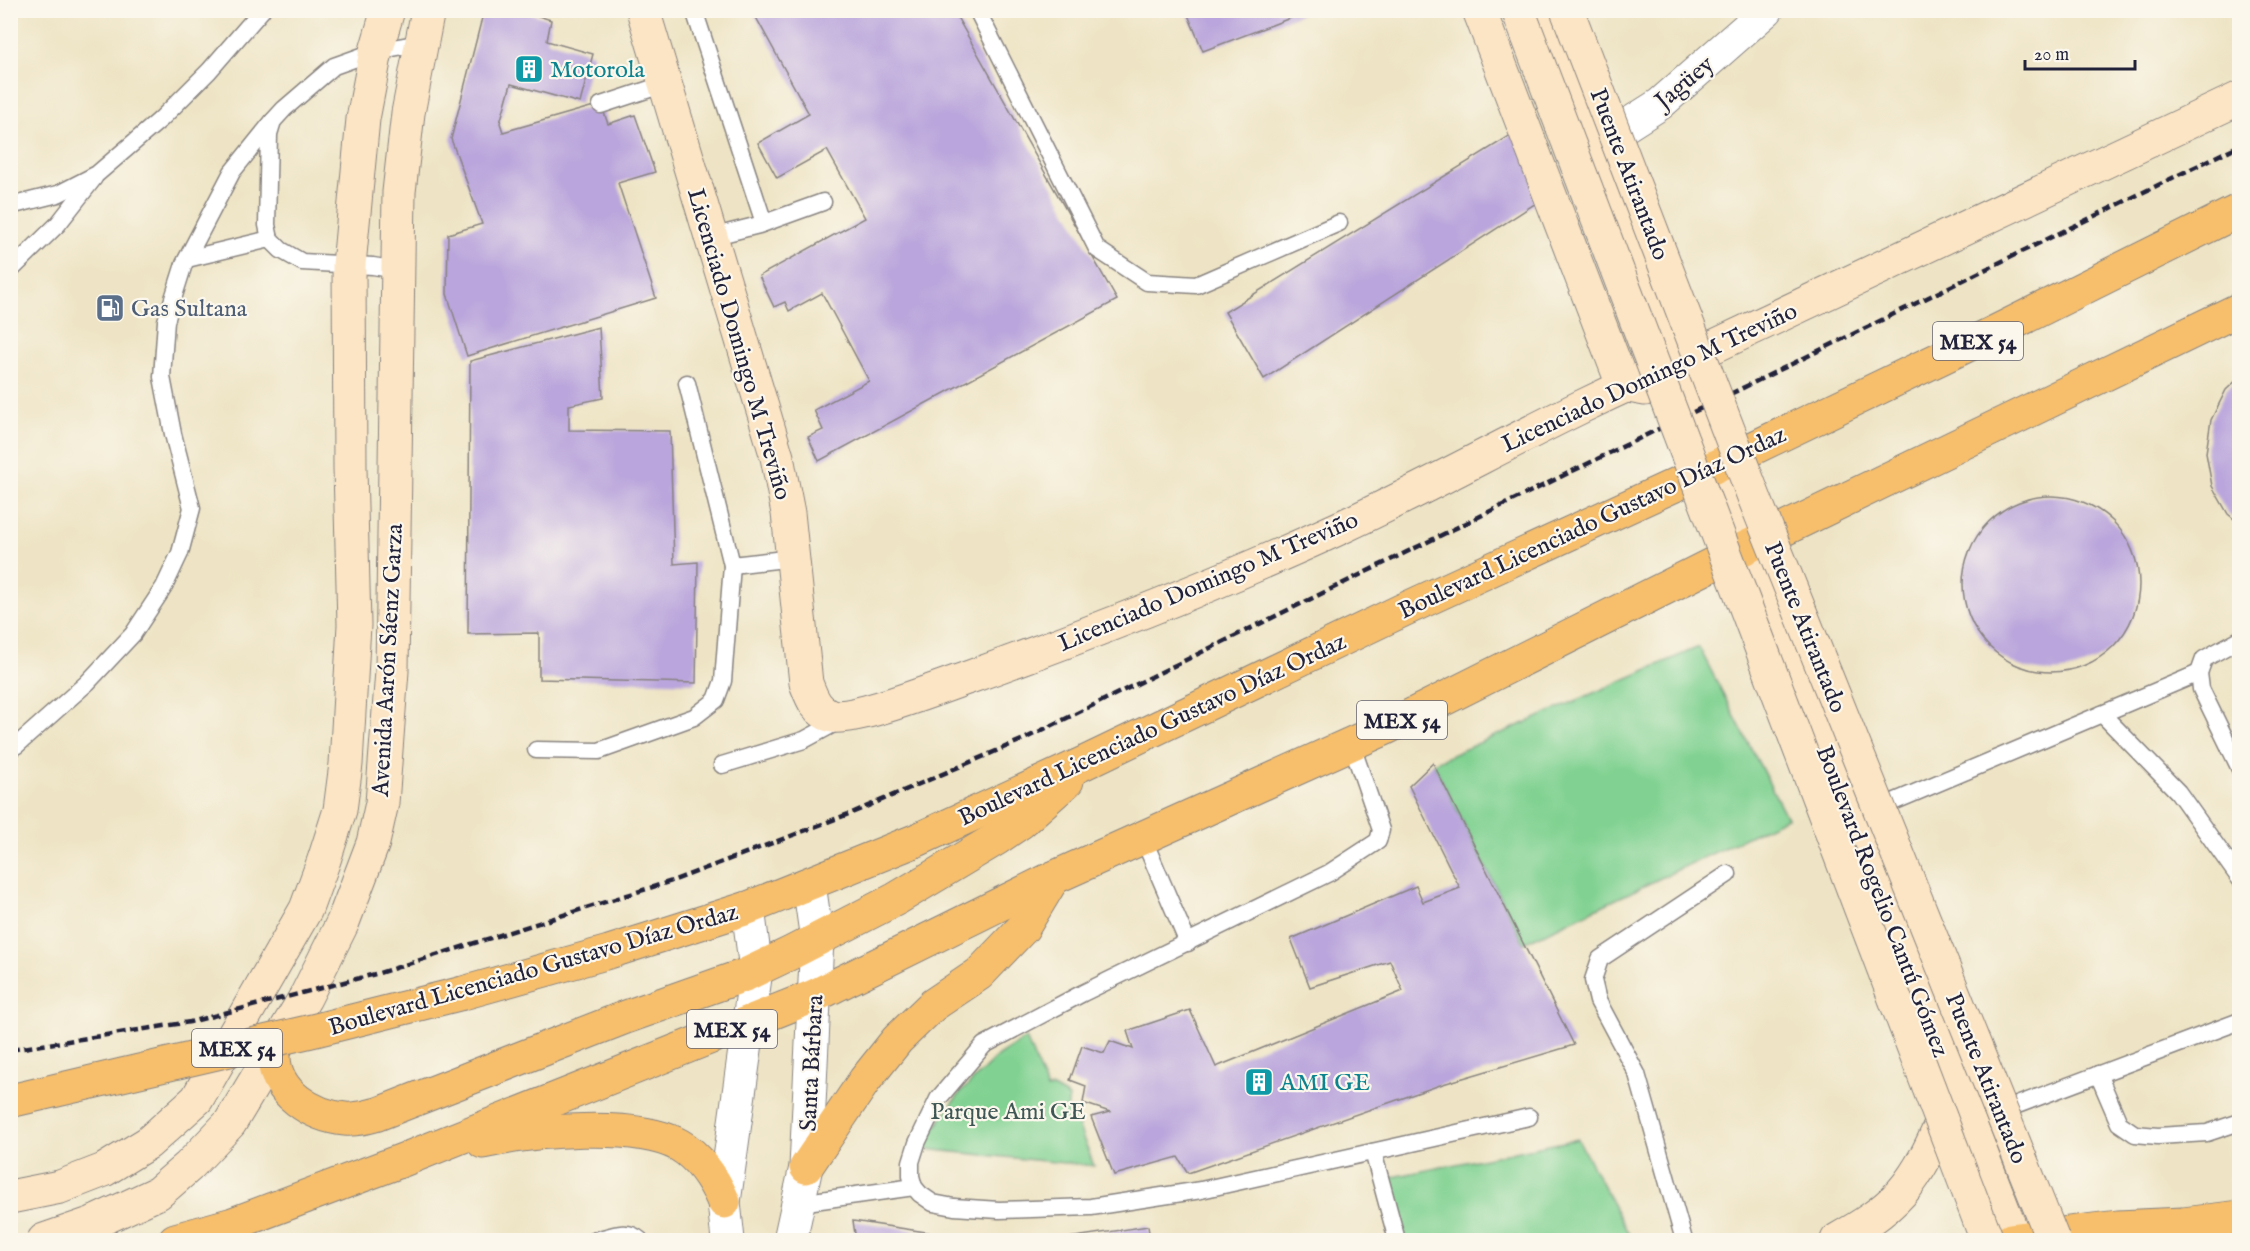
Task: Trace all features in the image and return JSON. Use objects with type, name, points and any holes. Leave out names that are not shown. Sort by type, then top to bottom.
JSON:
[{"type":"main road","name":"Avenida Aarón Sáenz Garza","points":[[10,1197],[60,1187],[104,1170],[148,1143],[197,1099],[306,909],[339,810],[346,764],[354,624],[350,468],[349,265],[363,119],[376,51],[388,10]]},
{"type":"main road","name":"Avenida Aarón Sáenz Garza","points":[[44,1240],[93,1223],[158,1193],[189,1166],[230,1123],[304,998],[343,922],[374,843],[382,803],[392,671],[399,192],[408,113],[428,10]]},
{"type":"main road","name":"Licenciado Domingo M Treviño","points":[[643,10],[777,457],[788,513],[806,683],[819,710],[831,716],[849,715],[915,696],[1051,648],[1346,525],[1623,386],[1683,361],[2240,98]]},
{"type":"main road","points":[[1479,10],[1623,386],[1684,396]]},
{"type":"main road","name":"Puente Atirantado","points":[[1518,10],[1987,1240]]},
{"type":"main road","name":"Boulevard Rogelio Cantú Gómez","points":[[1543,10],[1594,146],[1683,361],[1684,396],[1714,467],[2014,1240]]},
{"type":"main road","name":"Puente Atirantado","points":[[1567,10],[1754,497],[2053,1240]]},
{"type":"main road","name":"Boulevard Licenciado Gustavo Díaz Ordaz","points":[[10,1101],[316,1030],[463,993],[609,952],[748,908],[809,884],[917,840],[1082,764],[1401,611],[1714,467],[1995,332],[2240,210]]},
{"type":"main road","name":"MEX 54","points":[[175,1240],[233,1224],[403,1160],[814,996],[1053,878],[1394,724],[1745,548],[2240,309]]},
{"type":"main road","points":[[279,1038],[274,1056],[285,1088],[296,1100],[328,1116],[348,1119],[363,1118],[425,1097],[626,1017],[756,969],[817,940],[896,898],[1013,828],[1045,802],[1082,764]]},
{"type":"main road","points":[[806,1167],[866,1080],[897,1041],[933,1005],[979,974],[1023,928],[1053,878]]},
{"type":"main road","points":[[1837,1240],[1866,1223],[1901,1193],[1926,1156],[1956,1090]]},
{"type":"main road","points":[[403,1160],[500,1138],[598,1130],[647,1134],[679,1146],[693,1155],[717,1184],[724,1202]]},
{"type":"main road","points":[[2014,1240],[2108,1234],[2240,1217]]},
{"type":"street","name":"Jagüey","points":[[1594,146],[1660,104],[1767,10]]},
{"type":"street","name":"Santa Bárbara","points":[[790,1240],[806,1167],[817,940],[809,884]]},
{"type":"street","points":[[728,1240],[724,1202],[756,969],[748,908]]},
{"type":"lane","points":[[10,271],[58,224],[97,174],[161,119],[209,71],[262,10]]},
{"type":"lane","points":[[694,10],[764,223]]},
{"type":"lane","points":[[977,10],[1097,249],[1147,282],[1196,285],[1339,223]]},
{"type":"lane","points":[[10,749],[17,746],[87,683],[133,634],[164,588],[180,553],[192,508],[173,434],[162,377],[166,321],[187,259],[232,172],[284,109],[334,66],[376,51],[420,43]]},
{"type":"lane","points":[[602,105],[666,84]]},
{"type":"lane","points":[[273,121],[269,134],[267,225],[270,240],[280,250],[302,261],[397,270]]},
{"type":"lane","points":[[10,206],[58,194],[97,174]]},
{"type":"lane","points":[[711,237],[764,223],[823,202]]},
{"type":"lane","points":[[187,259],[270,240]]},
{"type":"lane","points":[[536,750],[599,751],[694,717],[716,700],[723,681],[732,565],[687,383]]},
{"type":"lane","points":[[732,565],[793,558]]},
{"type":"lane","points":[[2240,639],[2204,659],[2199,673],[2200,689],[2240,769]]},
{"type":"lane","points":[[1851,820],[2199,673]]},
{"type":"lane","points":[[2102,714],[2178,792],[2240,879]]},
{"type":"lane","points":[[722,765],[804,740],[849,715]]},
{"type":"lane","points":[[1351,743],[1381,830],[1378,842],[1329,873],[1083,993],[984,1045],[938,1099],[910,1162],[914,1187],[933,1203],[954,1207],[999,1210],[1091,1207],[1201,1190],[1529,1117]]},
{"type":"lane","points":[[1143,838],[1188,943]]},
{"type":"lane","points":[[1684,1240],[1637,1074],[1598,1001],[1593,980],[1600,959],[1728,874]]},
{"type":"lane","points":[[1970,1124],[2240,1021]]},
{"type":"lane","points":[[2098,1074],[2119,1123],[2135,1134],[2158,1136],[2206,1133],[2240,1122]]},
{"type":"lane","points":[[1373,1152],[1397,1240]]},
{"type":"lane","points":[[798,1203],[914,1187]]},
{"type":"lane","points":[[596,1240],[626,1233],[640,1240]]},
{"type":"green space","points":[[1699,647],[1787,818],[1524,943],[1433,763]]},
{"type":"green space","name":"Parque Ami GE","points":[[1026,1038],[1047,1089],[1053,1088],[1069,1097],[1067,1111],[1074,1115],[1094,1166],[924,1149],[932,1132],[959,1094],[998,1056]]},
{"type":"green space","points":[[1578,1139],[1632,1240],[1397,1240],[1383,1179]]},
{"type":"building","points":[[484,10],[520,10],[551,20],[547,41],[593,54],[580,103],[511,84],[500,123],[503,132],[601,104],[608,124],[635,115],[655,172],[618,183],[656,298],[467,356],[447,294],[448,234],[482,224],[451,139]]},
{"type":"building","points":[[752,10],[953,10],[1117,300],[819,461],[808,437],[823,430],[814,410],[869,381],[822,293],[789,311],[785,302],[774,307],[759,276],[865,218],[827,150],[777,178],[758,143],[809,114]]},
{"type":"building","points":[[1186,10],[1309,10],[1309,11],[1203,51]]},
{"type":"building","points":[[1519,130],[1547,196],[1264,379],[1225,312]]},
{"type":"building","points":[[599,327],[603,398],[569,405],[569,430],[670,431],[674,564],[698,562],[696,683],[539,679],[539,633],[468,634],[470,361]]},
{"type":"building","points":[[2240,377],[2240,524],[2228,514],[2212,486],[2206,453],[2211,420],[2226,390]]},
{"type":"building","points":[[2051,496],[2085,503],[2100,511],[2113,522],[2124,535],[2132,550],[2139,584],[2132,618],[2124,633],[2113,646],[2100,657],[2085,665],[2051,672],[2017,665],[2002,657],[1989,646],[1978,633],[1970,618],[1963,584],[1970,550],[1978,535],[1989,522],[2002,511],[2017,503]]},
{"type":"building","points":[[1433,763],[1574,1045],[1443,1084],[1188,1173],[1178,1157],[1114,1175],[1091,1117],[1110,1112],[1083,1103],[1086,1086],[1070,1080],[1082,1046],[1104,1053],[1110,1041],[1133,1049],[1127,1031],[1190,1010],[1216,1067],[1403,991],[1390,961],[1310,987],[1291,939],[1416,886],[1423,902],[1460,888],[1409,786]]},
{"type":"building","points":[[853,1221],[972,1239],[972,1240],[856,1240]]},
{"type":"building","points":[[1148,1226],[1150,1240],[1061,1239]]},
{"type":"railway","points":[[10,1050],[190,1022],[379,973],[672,881],[854,812],[1024,739],[2240,145]]},
{"type":"place","name":"Motorola","points":[[529,69]]},
{"type":"place","name":"Gas Sultana","points":[[110,308]]},
{"type":"place","name":"AMI GE","points":[[1259,1082]]}]
